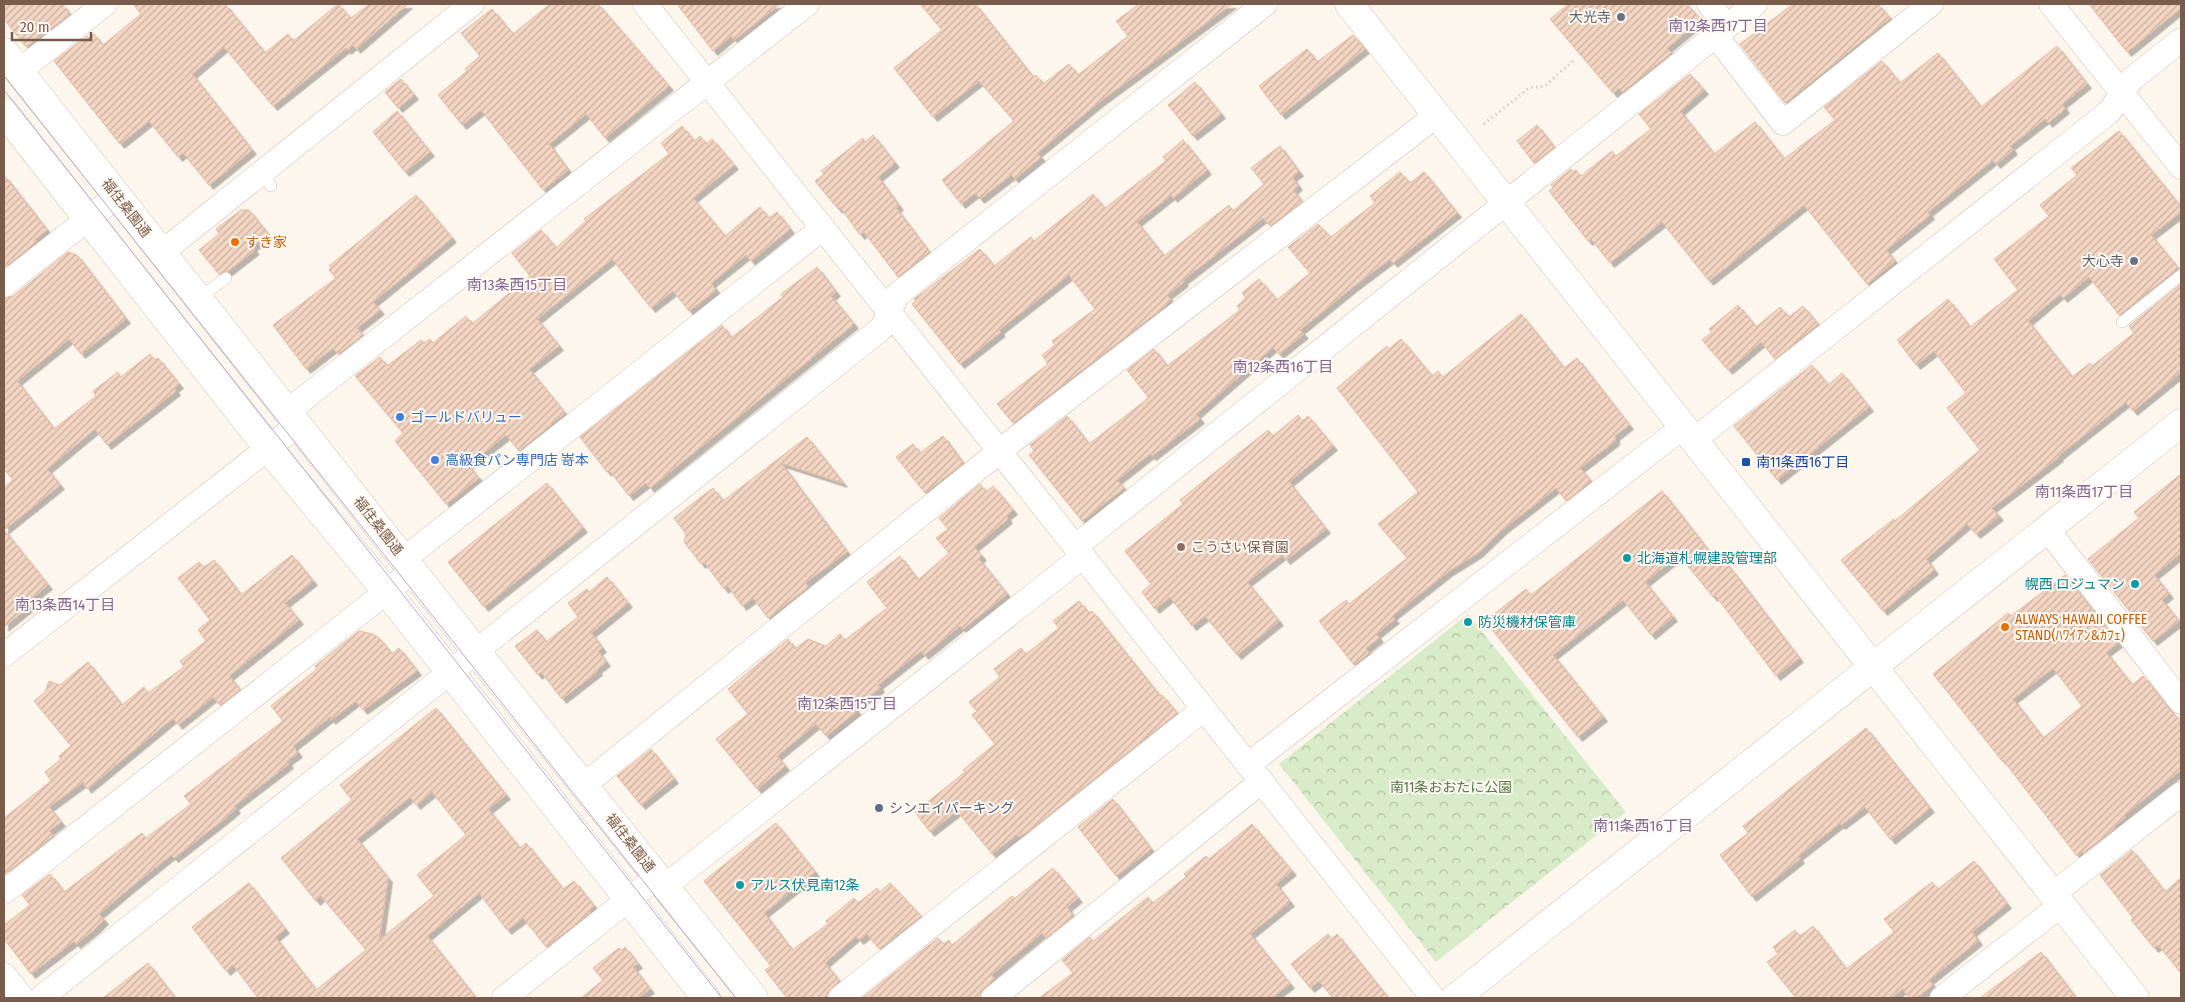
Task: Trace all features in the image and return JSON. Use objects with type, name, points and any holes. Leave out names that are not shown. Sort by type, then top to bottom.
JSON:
[{"type":"street","points":[[12,61],[104,4]]},
{"type":"street","points":[[161,253],[266,180],[472,4]]},
{"type":"street","points":[[645,4],[1433,998]]},
{"type":"street","points":[[4,655],[268,448],[293,417],[707,82],[807,4]]},
{"type":"street","points":[[41,998],[882,328],[896,295],[1265,4]]},
{"type":"street","points":[[1349,4],[2135,998]]},
{"type":"street","points":[[1709,4],[1722,31],[1783,123],[1931,4]]},
{"type":"street","points":[[504,998],[629,900],[661,881],[1079,552],[1506,203],[1755,4]]},
{"type":"street","points":[[2052,4],[2181,167]]},
{"type":"street","points":[[993,998],[1255,773],[1688,433],[2109,112],[2132,79],[2181,40]]},
{"type":"street","name":"福住桑園通","points":[[12,61],[408,565],[754,998]]},
{"type":"street","points":[[4,112],[268,448],[387,592],[706,998]]},
{"type":"street","points":[[584,785],[1000,451],[1437,115]]},
{"type":"street","points":[[4,285],[117,196]]},
{"type":"street","points":[[4,892],[387,592],[408,565],[823,228]]},
{"type":"street","points":[[1455,998],[2047,529],[2178,433]]},
{"type":"street","points":[[2047,529],[2181,702]]},
{"type":"street","points":[[840,998],[1204,709]]},
{"type":"street","points":[[1942,998],[2181,794]]},
{"type":"street","points":[[4,975],[22,998]]},
{"type":"lane","points":[[2122,322],[2181,274]]},
{"type":"lane","points":[[198,299],[226,278]]},
{"type":"path","points":[[1484,124],[1529,88],[1545,86],[1573,61]]},
{"type":"green space","name":"南11条おおたに公園","points":[[1468,614],[1626,812],[1436,962],[1279,764]]},
{"type":"building","points":[[4,4],[62,4],[70,14],[26,47],[4,19]]},
{"type":"building","points":[[133,4],[225,4],[265,53],[288,34],[293,41],[338,4],[351,18],[370,4],[408,4],[356,49],[353,45],[347,50],[346,48],[273,106],[224,47],[192,74],[252,150],[209,185],[183,153],[178,157],[149,121],[120,144],[54,61],[87,36],[89,38],[94,34],[103,45],[141,14]]},
{"type":"building","points":[[550,4],[598,4],[669,86],[605,138],[586,114],[549,144],[568,170],[543,190],[481,110],[462,125],[438,95],[467,71],[465,69],[480,56],[461,33],[492,9],[513,34]]},
{"type":"building","points":[[677,4],[780,4],[734,40],[731,36],[713,51]]},
{"type":"building","points":[[920,4],[975,4],[1033,77],[1036,75],[1043,84],[1069,64],[1078,75],[1128,36],[1116,21],[1139,4],[1232,4],[1099,102],[1037,153],[1041,157],[1015,179],[1011,175],[980,199],[975,193],[961,204],[942,180],[1014,121],[979,81],[933,117],[894,68],[942,30]]},
{"type":"building","points":[[1569,4],[1687,4],[1701,20],[1667,48],[1671,53],[1622,92],[1619,88],[1613,93],[1550,19]]},
{"type":"building","points":[[1793,4],[1878,4],[1890,18],[1785,103],[1740,44]]},
{"type":"building","points":[[2089,4],[2181,4],[2181,8],[2127,52]]},
{"type":"building","points":[[1353,35],[1365,49],[1281,115],[1259,86],[1307,49],[1317,62]]},
{"type":"building","points":[[2057,46],[2087,84],[2062,104],[2065,109],[2048,123],[2045,119],[2010,146],[2013,150],[1996,164],[1993,160],[1928,212],[1930,215],[1886,250],[1895,261],[1867,284],[1804,205],[1709,281],[1662,222],[1610,263],[1591,239],[1588,241],[1549,191],[1553,188],[1551,185],[1571,169],[1573,172],[1576,170],[1581,176],[1612,151],[1616,156],[1651,129],[1639,114],[1690,74],[1704,90],[1680,111],[1714,154],[1755,122],[1784,159],[1835,120],[1824,107],[1882,61],[1900,83],[1938,53],[1981,107]]},
{"type":"building","points":[[401,79],[414,95],[398,108],[385,92]]},
{"type":"building","points":[[1195,82],[1221,114],[1193,136],[1168,105]]},
{"type":"building","points":[[397,111],[430,152],[405,172],[373,132]]},
{"type":"building","points":[[1537,125],[1554,147],[1534,163],[1517,141]]},
{"type":"building","points":[[682,126],[694,141],[700,136],[706,144],[712,139],[734,165],[693,198],[725,236],[760,207],[769,218],[777,212],[790,229],[751,261],[746,255],[711,283],[716,290],[689,311],[673,291],[651,308],[612,259],[537,319],[559,346],[529,369],[565,413],[519,451],[506,435],[468,465],[479,478],[446,504],[395,441],[403,433],[355,376],[380,357],[387,366],[421,340],[424,343],[430,339],[433,343],[466,316],[472,324],[530,276],[512,253],[541,230],[556,248],[586,221],[584,219],[669,154],[661,143]]},
{"type":"building","points":[[2119,131],[2181,207],[2181,212],[2151,235],[2178,268],[2119,315],[2089,277],[2063,298],[2060,294],[2028,321],[2072,377],[2090,363],[2092,366],[2134,333],[2129,326],[2181,284],[2181,372],[2133,411],[2126,402],[2059,457],[1992,508],[1999,516],[1976,534],[1967,524],[1926,559],[1934,570],[1883,611],[1841,560],[1894,519],[1895,521],[1980,450],[1947,408],[1966,393],[1934,351],[1916,365],[1897,340],[1948,299],[1970,327],[2018,290],[1994,259],[2049,216],[2040,205],[2077,175],[2071,168]]},
{"type":"building","points":[[873,135],[895,163],[878,177],[899,206],[896,208],[929,252],[898,277],[864,232],[860,235],[840,207],[838,209],[815,181],[824,174],[821,171],[863,138],[865,142]]},
{"type":"building","points":[[1183,140],[1207,170],[1173,198],[1171,195],[1137,222],[1164,256],[1229,205],[1233,211],[1264,184],[1251,168],[1280,146],[1299,172],[1292,177],[1298,186],[1293,190],[1302,202],[1271,225],[1263,218],[1183,280],[1184,282],[1167,295],[1171,300],[1155,314],[1013,423],[997,404],[1048,364],[1042,355],[1055,345],[1052,341],[1095,309],[1069,275],[999,330],[1001,332],[960,364],[912,304],[916,301],[914,299],[980,249],[994,266],[1031,237],[1034,241],[1093,194],[1105,208],[1166,161],[1163,157]]},
{"type":"building","points":[[1400,172],[1410,183],[1424,172],[1457,213],[1393,263],[1390,259],[1354,286],[1300,330],[1304,334],[1279,354],[1273,347],[1196,414],[1200,419],[1117,480],[1124,488],[1082,521],[1029,455],[1034,451],[1030,445],[1067,416],[1089,444],[1148,397],[1127,370],[1154,349],[1167,366],[1240,310],[1237,306],[1246,298],[1242,293],[1259,279],[1277,300],[1310,273],[1288,247],[1318,224],[1331,237],[1375,203],[1370,196]]},
{"type":"building","points":[[4,175],[47,230],[34,240],[37,241],[4,268]]},
{"type":"building","points":[[416,195],[452,238],[373,302],[380,310],[357,328],[363,335],[338,354],[333,348],[306,369],[273,325],[336,278],[329,270],[331,268],[329,266]]},
{"type":"building","points":[[241,210],[249,210],[268,234],[252,247],[255,250],[228,271],[219,274],[199,250],[219,234],[216,229]]},
{"type":"building","points":[[68,252],[77,255],[126,319],[81,354],[69,339],[17,381],[54,429],[96,396],[93,391],[118,372],[121,377],[150,354],[155,360],[158,358],[179,384],[174,388],[176,391],[107,445],[95,429],[47,469],[60,485],[4,530],[4,487],[13,480],[4,469],[4,298],[13,296]]},
{"type":"building","points":[[817,267],[836,292],[831,296],[854,324],[650,488],[646,483],[629,496],[609,470],[607,472],[580,437],[722,325],[731,338],[783,297],[781,294]]},
{"type":"building","points":[[1738,305],[1756,327],[1780,307],[1789,317],[1803,306],[1818,324],[1775,359],[1761,342],[1728,370],[1702,340],[1712,332],[1709,329]]},
{"type":"building","points":[[1521,314],[1564,368],[1577,358],[1629,425],[1615,436],[1615,441],[1580,468],[1591,481],[1566,501],[1556,488],[1503,529],[1478,553],[1449,571],[1392,616],[1395,619],[1376,634],[1379,638],[1366,648],[1369,653],[1354,665],[1319,621],[1346,600],[1349,604],[1407,558],[1378,524],[1418,492],[1337,388],[1387,346],[1389,349],[1401,339],[1432,376],[1438,371],[1443,377]]},
{"type":"building","points":[[1812,365],[1828,385],[1842,373],[1869,407],[1777,480],[1734,426]]},
{"type":"building","points":[[1298,415],[1303,421],[1308,416],[1333,446],[1289,482],[1326,529],[1286,560],[1282,555],[1247,582],[1279,621],[1237,655],[1205,616],[1192,626],[1170,597],[1155,609],[1142,592],[1151,584],[1125,551],[1183,504],[1180,500],[1268,430],[1273,436]]},
{"type":"building","points":[[943,436],[963,463],[925,493],[896,457],[913,444],[920,453]]},
{"type":"building","points":[[807,437],[843,483],[781,463],[847,552],[805,583],[808,587],[768,618],[753,598],[742,606],[728,586],[724,589],[704,562],[701,564],[684,542],[686,534],[674,518],[713,488],[723,501]]},
{"type":"building","name":"幌西 ロジュマン","points":[[2181,474],[2181,553],[2154,575],[2169,594],[2162,600],[2179,621],[2153,641],[2088,559],[2139,518],[2134,512]]},
{"type":"building","points":[[547,483],[583,528],[484,607],[448,562]]},
{"type":"building","points":[[980,484],[986,492],[993,486],[1013,510],[1006,516],[1008,519],[974,547],[982,556],[979,559],[1007,594],[963,629],[960,626],[924,655],[921,651],[878,685],[880,688],[854,707],[857,711],[826,736],[816,724],[777,756],[785,766],[757,789],[716,739],[748,714],[728,689],[788,639],[795,649],[808,639],[826,646],[840,634],[845,640],[887,608],[867,582],[900,556],[918,580],[949,553],[936,538],[948,529],[939,518]]},
{"type":"building","points":[[1662,491],[1712,555],[1716,551],[1735,574],[1799,658],[1776,676],[1715,595],[1713,597],[1679,555],[1645,582],[1673,617],[1651,635],[1623,600],[1553,655],[1603,717],[1578,737],[1485,621],[1526,589],[1531,595]]},
{"type":"building","points":[[4,530],[48,585],[32,598],[35,602],[4,627]]},
{"type":"building","points":[[292,555],[313,581],[285,603],[299,620],[229,676],[240,690],[220,705],[213,697],[178,725],[173,718],[87,789],[83,782],[49,807],[61,822],[49,831],[53,836],[5,874],[4,818],[51,781],[45,772],[61,759],[59,756],[71,746],[34,701],[45,692],[49,681],[60,685],[88,662],[122,705],[144,687],[148,693],[184,667],[180,661],[206,641],[198,630],[210,620],[178,578],[199,562],[204,567],[214,560],[241,595]]},
{"type":"building","points":[[2065,575],[2118,643],[2106,652],[2132,685],[2143,676],[2181,721],[2181,770],[2124,815],[2126,817],[2114,826],[2115,828],[2077,856],[2003,760],[1933,674],[2008,613],[2011,616]],"holes":[[[2053,668],[2082,706],[2043,738],[2013,699]]]},
{"type":"building","points":[[607,577],[628,603],[591,633],[602,648],[598,651],[606,662],[597,669],[598,671],[562,699],[541,672],[538,675],[515,646],[537,630],[546,642],[578,617],[568,603],[587,589],[589,592]]},
{"type":"building","points":[[1079,601],[1089,613],[1092,611],[1160,696],[1162,695],[1177,713],[1030,830],[1018,837],[1016,835],[992,854],[957,811],[930,832],[915,812],[965,772],[963,770],[995,744],[972,715],[977,711],[969,702],[1000,677],[994,669],[1021,648],[1026,654],[1059,628],[1053,621]]},
{"type":"building","points":[[359,631],[373,634],[379,638],[392,654],[399,648],[417,671],[363,710],[356,701],[331,720],[330,717],[293,746],[298,753],[287,761],[289,764],[234,806],[236,809],[224,819],[174,858],[171,855],[99,914],[104,920],[95,929],[76,944],[74,941],[31,974],[4,939],[4,925],[30,905],[22,895],[50,874],[64,892],[142,833],[146,838],[191,804],[184,796],[283,721],[271,706],[317,669],[315,666]]},
{"type":"building","points":[[436,708],[506,795],[488,809],[520,848],[526,843],[563,889],[574,881],[594,906],[589,910],[591,912],[546,947],[523,918],[507,930],[479,893],[427,936],[476,998],[258,998],[233,965],[226,971],[192,927],[249,883],[285,929],[275,937],[316,990],[366,950],[321,896],[316,901],[281,858],[352,800],[340,785]],"holes":[[[432,792],[466,835],[417,875],[434,896],[379,940],[388,878],[357,839],[410,797],[416,805]]]},
{"type":"building","points":[[1866,728],[1930,808],[1891,840],[1865,807],[1841,825],[1840,823],[1798,856],[1800,859],[1752,897],[1720,855],[1748,833],[1743,826]]},
{"type":"building","points":[[651,749],[674,779],[641,805],[617,776]]},
{"type":"building","points":[[1113,799],[1151,849],[1116,876],[1078,827]]},
{"type":"building","points":[[776,823],[815,872],[764,913],[792,950],[828,924],[826,921],[854,898],[858,903],[877,888],[880,892],[890,883],[921,916],[879,949],[867,934],[859,940],[856,936],[825,963],[839,981],[827,993],[827,998],[787,998],[765,970],[771,966],[704,881]]},
{"type":"building","points":[[1252,824],[1292,871],[1276,884],[1290,902],[1250,934],[1290,984],[1271,998],[1039,998],[1073,973],[1062,960],[1090,937],[1093,941],[1148,897],[1153,903],[1186,877],[1184,874],[1206,856],[1209,859]]},
{"type":"building","points":[[2132,850],[2165,892],[2181,878],[2181,973],[2158,945],[2154,948],[2131,920],[2133,918],[2100,875]]},
{"type":"building","points":[[1974,861],[2007,904],[1972,932],[1978,941],[1929,980],[1933,985],[1916,998],[1909,998],[1903,989],[1891,998],[1796,998],[1767,962],[1778,954],[1773,947],[1795,930],[1800,936],[1813,926],[1846,969],[1894,932],[1884,919],[1932,882],[1938,889]]},
{"type":"building","points":[[1053,868],[1078,898],[1067,907],[1073,916],[1046,938],[1042,933],[991,975],[994,979],[984,988],[980,998],[862,998],[938,938],[944,944],[949,940],[952,945],[1012,896],[1014,899]]},
{"type":"building","points":[[1328,934],[1332,939],[1337,934],[1388,998],[1333,998],[1319,981],[1310,988],[1291,964]]},
{"type":"building","points":[[625,947],[638,964],[633,967],[650,989],[638,998],[581,998],[603,980],[593,968],[619,948],[622,950]]},
{"type":"building","points":[[2041,952],[2076,998],[1980,998]]},
{"type":"building","points":[[148,963],[175,998],[103,998]]},
{"type":"tram line","points":[[4,76],[736,998]]},
{"type":"tram line","points":[[4,90],[722,998]]},
{"type":"place","name":"大光寺","points":[[1621,17]]},
{"type":"place","name":"すき家","points":[[235,242]]},
{"type":"place","name":"大心寺","points":[[2134,261]]},
{"type":"place","name":"ゴールドバリュー","points":[[400,417]]},
{"type":"place","name":"高級食パン専門店 嵜本","points":[[435,460]]},
{"type":"place","name":"南11条西16丁目","points":[[1746,462]]},
{"type":"place","name":"こうさい保育園","points":[[1181,547]]},
{"type":"place","name":"北海道札幌建設管理部","points":[[1627,558]]},
{"type":"place","name":"幌西 ロジュマン","points":[[2135,584]]},
{"type":"place","name":"防災機材保管庫","points":[[1468,622]]},
{"type":"place","name":"ALWAYS HAWAII COFFEE STAND(ﾊﾜｲｱﾝ&ｶﾌｪ)","points":[[2005,627]]},
{"type":"place","name":"シンエイパーキング","points":[[879,808]]},
{"type":"place","name":"アルス伏見南12条","points":[[740,885]]},
{"type":"district","name":"南12条西17丁目","points":[[1718,26]]},
{"type":"district","name":"南13条西15丁目","points":[[517,285]]},
{"type":"district","name":"南12条西16丁目","points":[[1283,367]]},
{"type":"district","name":"南11条西17丁目","points":[[2084,492]]},
{"type":"district","name":"南13条西14丁目","points":[[65,605]]},
{"type":"district","name":"南12条西15丁目","points":[[847,704]]},
{"type":"district","name":"南11条西16丁目","points":[[1643,826]]}]
